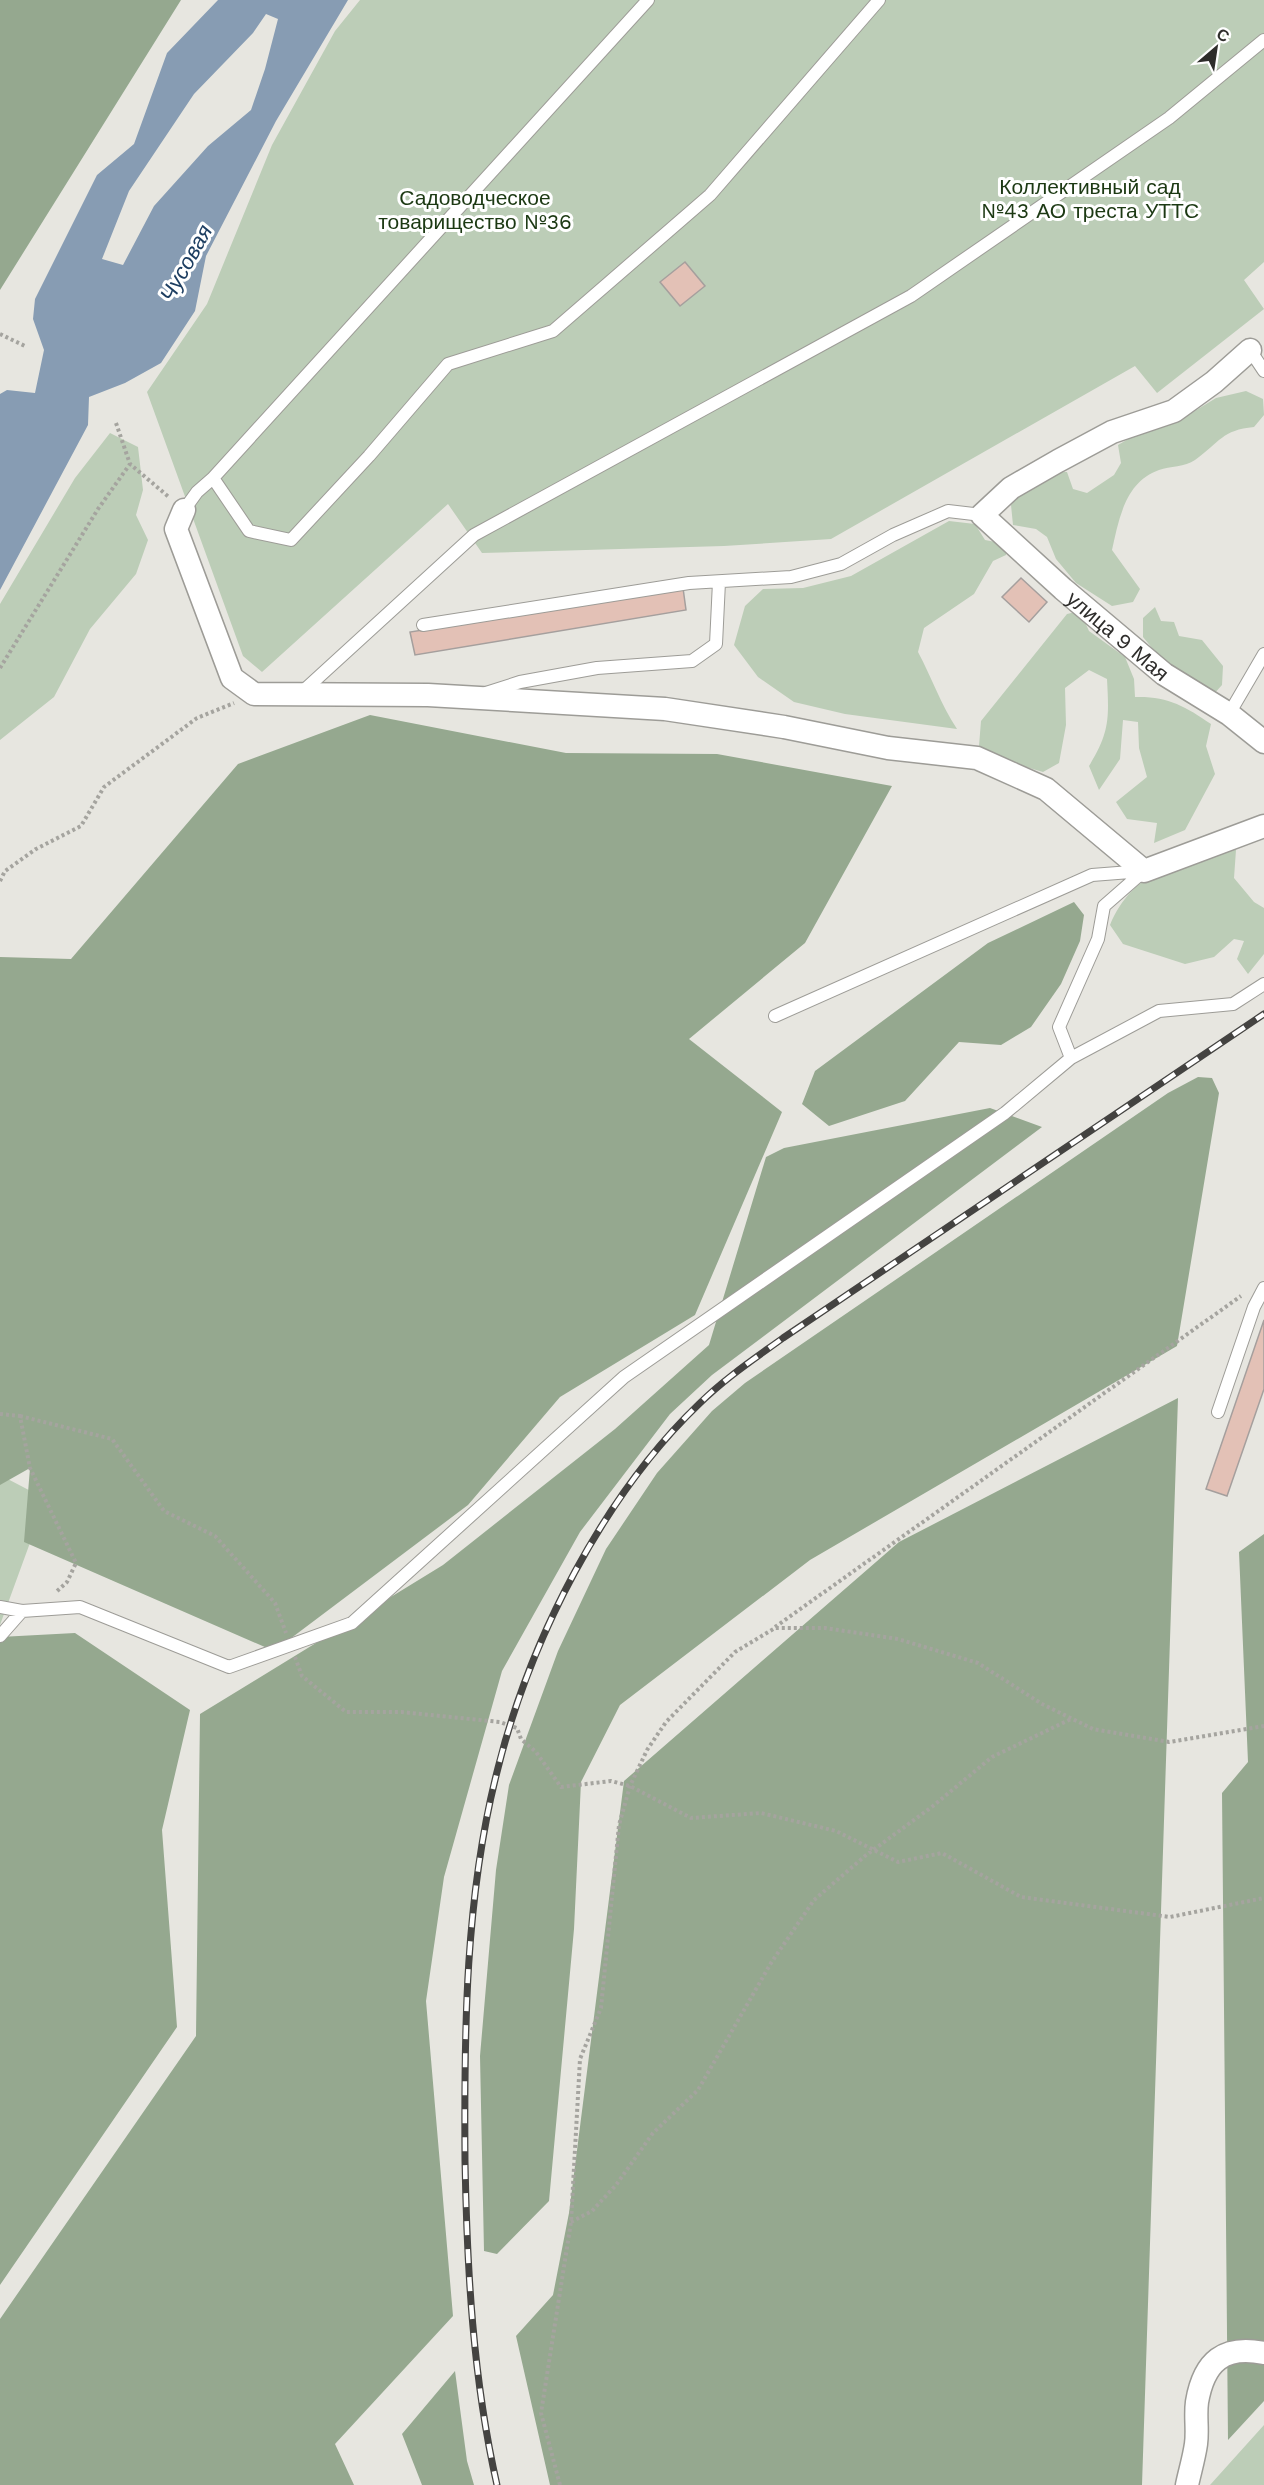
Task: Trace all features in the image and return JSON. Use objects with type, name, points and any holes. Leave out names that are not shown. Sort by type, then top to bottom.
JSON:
[{"type":"street","points":[[982,515],[1011,488],[1067,456],[1112,432],[1174,411],[1214,382],[1250,350]]},
{"type":"street","points":[[184,510],[176,529],[232,678],[254,694],[470,698],[665,709],[784,727],[888,748],[977,758],[1046,789],[1144,871],[1264,826]]},
{"type":"street","name":"улица 9 Мая","points":[[982,515],[1063,589],[1164,674],[1229,714],[1264,742]]},
{"type":"street","points":[[1187,2485],[1196,2444],[1197,2402],[1209,2367],[1221,2355],[1247,2349],[1264,2353]]},
{"type":"lane","points":[[184,510],[196,492],[213,478],[648,0]]},
{"type":"lane","points":[[213,478],[249,531],[291,540],[369,456],[448,364],[553,331],[710,195],[879,0]]},
{"type":"lane","points":[[299,694],[474,535],[911,296],[1169,118],[1264,40]]},
{"type":"lane","points":[[1250,350],[1264,371]]},
{"type":"lane","points":[[423,625],[677,584],[791,577],[841,564],[893,535],[948,511],[982,515]]},
{"type":"lane","points":[[470,698],[520,682],[597,668],[692,661],[717,644],[719,582]]},
{"type":"lane","points":[[1229,714],[1264,654]]},
{"type":"lane","points":[[776,1016],[1092,875],[1144,871]]},
{"type":"lane","points":[[1071,1058],[1059,1027],[1098,939],[1104,906],[1144,871]]},
{"type":"lane","points":[[0,1607],[22,1611],[80,1607],[229,1667],[352,1623],[624,1377],[1005,1113],[1071,1058],[1158,1011],[1233,1004],[1264,984]]},
{"type":"lane","points":[[1218,1412],[1254,1307],[1264,1288]]},
{"type":"lane","points":[[0,1636],[22,1611]]},
{"type":"path","points":[[0,334],[27,347]]},
{"type":"path","points":[[116,423],[130,464],[184,510]]},
{"type":"path","points":[[0,668],[98,509],[130,464]]},
{"type":"path","points":[[0,881],[5,871],[36,849],[81,826],[104,787],[197,718],[254,694]]},
{"type":"path","points":[[560,2485],[541,2412],[571,2222],[580,2059],[601,2008],[619,1825],[630,1786],[646,1750],[666,1722],[735,1652],[775,1628],[1246,1293]]},
{"type":"path","points":[[0,1414],[20,1416],[112,1439],[164,1511],[215,1536],[275,1603],[302,1676],[346,1712],[401,1712],[500,1722],[517,1728],[521,1740],[536,1752],[561,1787],[611,1781],[630,1786],[691,1818],[761,1813],[836,1831],[898,1862],[942,1853],[1021,1897],[1170,1917],[1264,1898]]},
{"type":"path","points":[[20,1416],[30,1468],[76,1563],[67,1582],[49,1599],[22,1611]]},
{"type":"path","points":[[775,1628],[825,1628],[898,1639],[978,1663],[1042,1704],[1093,1729],[1169,1742],[1264,1726]]},
{"type":"path","points":[[571,2222],[592,2211],[616,2185],[653,2133],[698,2090],[741,2013],[814,1900],[992,1757],[1071,1719]]},
{"type":"green space","points":[[0,0],[181,0],[0,290]]},
{"type":"green space","points":[[360,0],[1264,0],[1264,262],[1244,280],[1264,309],[1157,393],[1135,366],[831,539],[724,546],[482,553],[448,504],[262,672],[243,656],[147,392],[207,304],[272,145],[335,31]]},
{"type":"green space","points":[[1246,391],[1263,399],[1264,415],[1254,427],[1228,434],[1191,462],[1159,470],[1148,476],[1138,483],[1125,503],[1112,550],[1140,589],[1133,602],[1112,606],[1076,583],[1056,559],[1047,537],[1036,529],[1013,525],[1011,505],[1035,481],[1050,474],[1067,472],[1073,489],[1087,493],[1114,475],[1121,463],[1118,445],[1142,431],[1185,417],[1216,398]]},
{"type":"green space","points":[[110,433],[138,447],[143,490],[136,515],[148,540],[136,574],[90,629],[54,697],[0,740],[0,604],[75,478]]},
{"type":"green space","points":[[949,521],[975,524],[985,540],[1006,544],[1006,555],[993,561],[974,594],[924,628],[918,652],[957,729],[845,714],[794,702],[758,677],[734,645],[745,606],[763,589],[803,588],[851,576]]},
{"type":"green space","points":[[1155,607],[1161,621],[1174,622],[1179,636],[1202,640],[1223,666],[1222,685],[1213,695],[1166,665],[1143,637],[1143,618]]},
{"type":"green space","points":[[1080,611],[1089,631],[1125,657],[1134,679],[1135,697],[1157,698],[1175,703],[1211,724],[1206,746],[1215,774],[1185,830],[1154,843],[1157,823],[1127,819],[1116,802],[1147,777],[1139,748],[1138,722],[1123,720],[1120,759],[1099,790],[1089,766],[1101,744],[1107,724],[1107,679],[1089,670],[1065,688],[1066,725],[1059,763],[1043,772],[1002,760],[979,746],[981,721],[1067,614]]},
{"type":"green space","points":[[370,715],[566,753],[717,754],[892,786],[805,943],[689,1039],[782,1112],[695,1315],[560,1397],[468,1505],[274,1651],[24,1542],[30,1468],[0,1485],[0,957],[71,959],[238,764]]},
{"type":"green space","points":[[1223,850],[1236,850],[1234,878],[1254,902],[1264,908],[1264,954],[1248,974],[1237,959],[1244,941],[1234,939],[1214,957],[1185,964],[1123,944],[1110,925],[1130,893],[1143,882],[1171,867]]},
{"type":"green space","points":[[1074,902],[1084,915],[1080,941],[1061,984],[1031,1027],[1001,1045],[959,1042],[905,1101],[829,1126],[802,1104],[815,1071],[988,943]]},
{"type":"green space","points":[[1198,1077],[1212,1078],[1219,1093],[1177,1346],[810,1560],[620,1705],[581,1782],[574,1929],[549,2201],[497,2254],[484,2251],[480,2056],[496,1870],[509,1785],[558,1651],[606,1549],[657,1473],[712,1411],[745,1383],[1168,1093]]},
{"type":"green space","points":[[990,1108],[1042,1127],[712,1375],[670,1414],[580,1532],[502,1671],[444,1877],[426,2001],[453,2316],[335,2444],[354,2485],[0,2485],[0,2319],[196,2036],[200,1714],[443,1565],[615,1429],[709,1345],[766,1157],[784,1148]]},
{"type":"green space","points":[[1178,1398],[1142,2485],[550,2485],[516,2336],[553,2295],[569,2213],[624,1781],[899,1542]]},
{"type":"green space","points":[[0,1475],[46,1499],[0,1625]]},
{"type":"green space","points":[[1264,1534],[1264,2401],[1228,2440],[1222,1793],[1248,1762],[1239,1552]]},
{"type":"green space","points":[[75,1633],[190,1710],[162,1830],[177,2027],[0,2285],[0,1637]]},
{"type":"green space","points":[[455,2371],[467,2461],[474,2485],[422,2485],[402,2434]]},
{"type":"green space","points":[[1264,2425],[1264,2485],[1210,2485]]},
{"type":"water","name":"Чусовая","points":[[218,0],[348,0],[276,121],[206,256],[195,311],[161,363],[125,383],[89,397],[88,425],[0,590],[0,394],[7,390],[35,393],[44,350],[33,319],[35,299],[97,175],[134,144],[167,53]],"holes":[[[266,14],[278,19],[251,110],[208,146],[154,206],[123,265],[102,259],[129,191],[194,94],[253,33]]]},
{"type":"building","points":[[685,262],[705,286],[680,306],[660,282]]},
{"type":"building","points":[[1021,578],[1047,602],[1029,622],[1002,597]]},
{"type":"building","points":[[683,588],[686,610],[415,655],[410,632]]},
{"type":"building","points":[[1264,1320],[1264,1389],[1227,1496],[1206,1489]]},
{"type":"railway","points":[[497,2485],[477,2365],[467,2243],[465,2063],[473,1914],[487,1816],[512,1719],[529,1670],[574,1573],[602,1526],[664,1441],[699,1404],[729,1378],[783,1338],[1264,1014]]},
{"type":"park label","name":"Коллективный сад №43 АО треста УТТС","points":[[1090,198]]},
{"type":"park label","name":"Садоводческое товарищество №36","points":[[475,209]]}]
